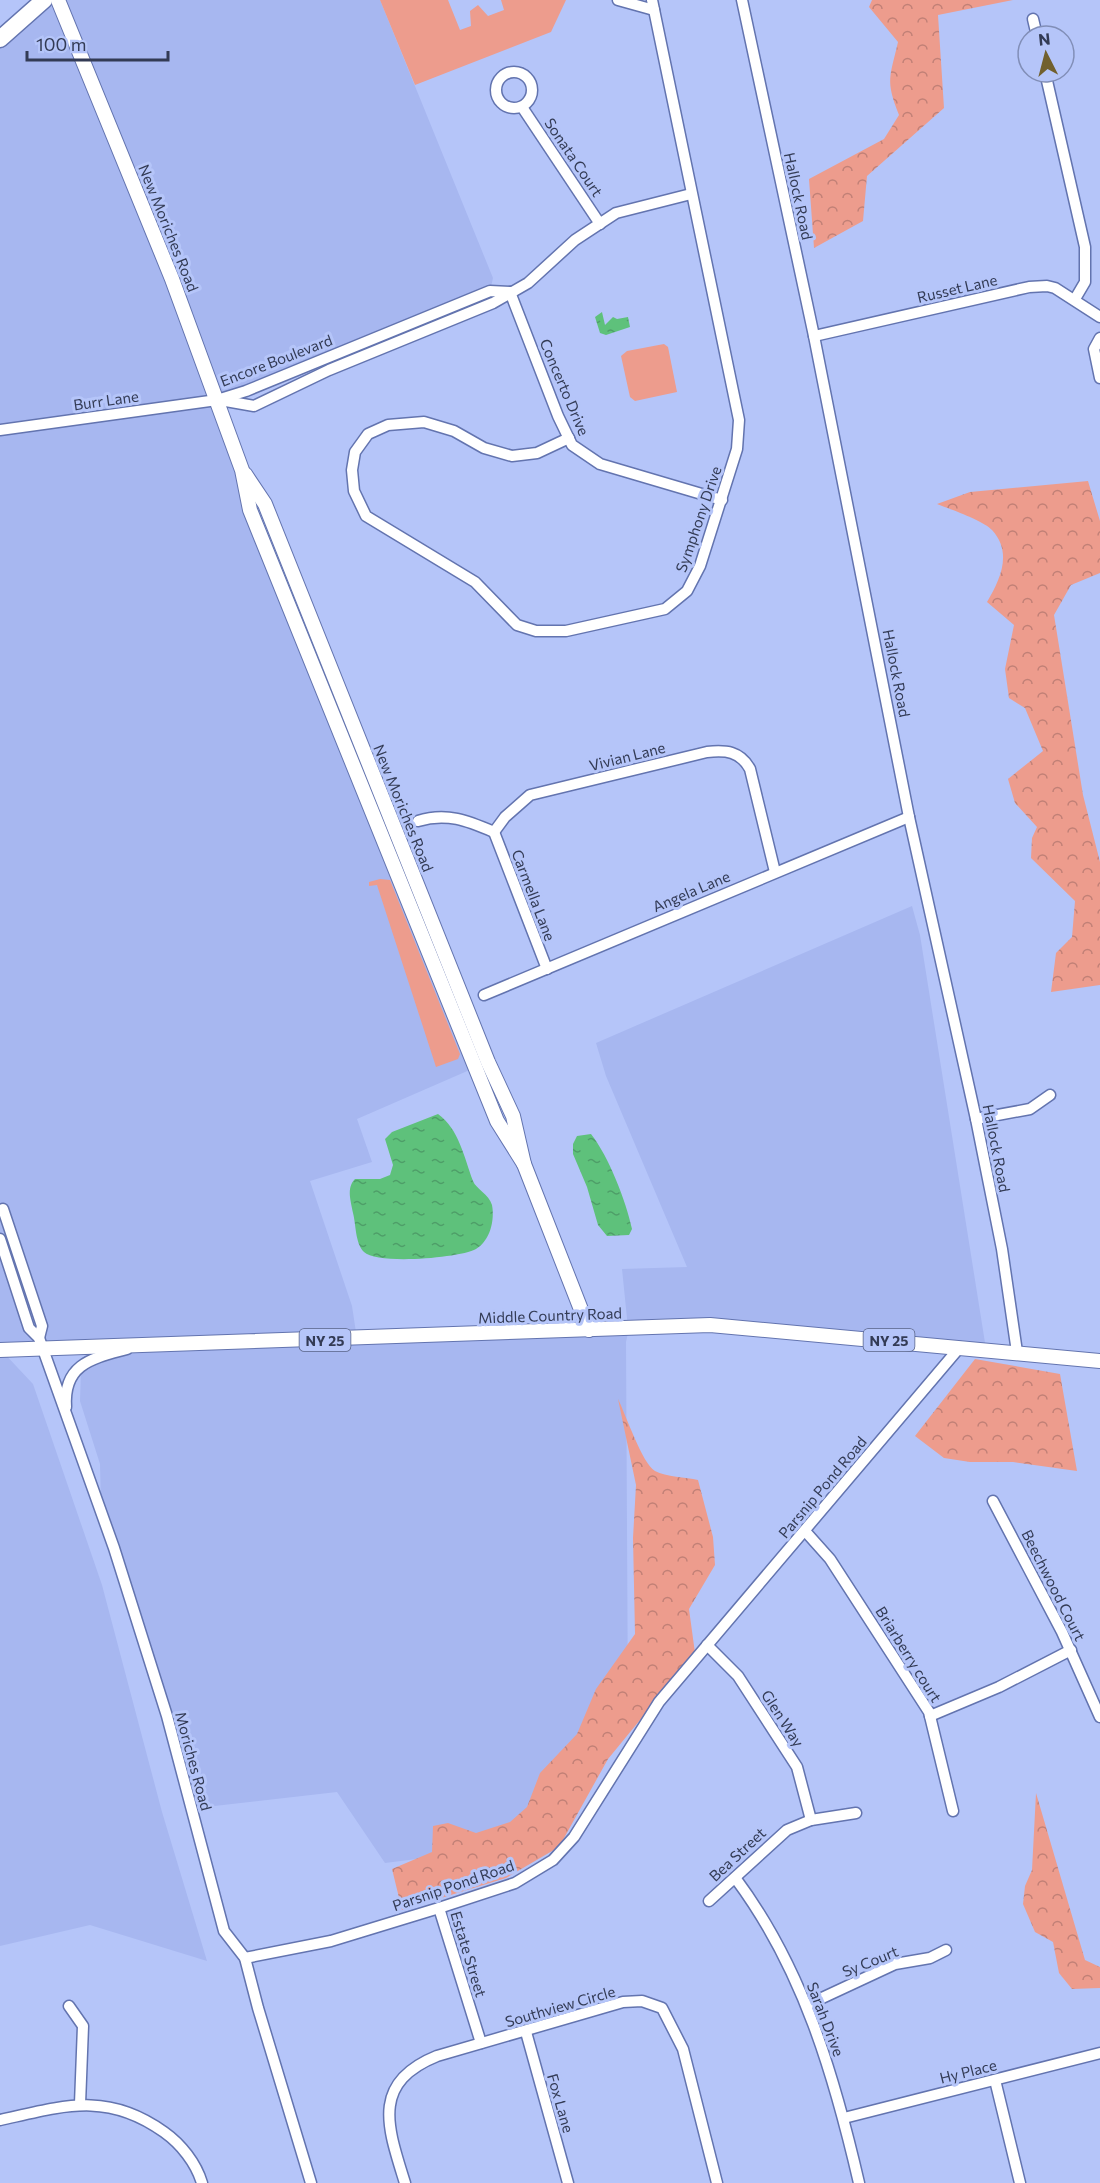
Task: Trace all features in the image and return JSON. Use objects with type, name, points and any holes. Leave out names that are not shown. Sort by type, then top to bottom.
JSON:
[{"type":"highway","points":[[0,39],[44,0]]},
{"type":"main road","name":"New Moriches Road","points":[[58,0],[172,279],[242,470],[250,510],[497,1121],[524,1164],[589,1330]]},
{"type":"main road","name":"Middle Country Road","points":[[0,1350],[40,1342],[141,1346],[680,1326],[744,1326],[1100,1361]]},
{"type":"street","points":[[618,0],[653,5]]},
{"type":"street","name":"Hallock Road","points":[[742,0],[814,336],[909,816],[976,1119],[1002,1249],[1017,1352]]},
{"type":"street","name":"Symphony Drive","points":[[569,438],[537,453],[512,456],[484,448],[453,431],[424,422],[388,425],[368,434],[355,452],[352,470],[354,491],[366,516],[475,582],[517,625],[536,631],[566,631],[665,609],[687,591],[700,566],[722,500],[737,449],[739,420],[691,194],[681,131],[653,5]]},
{"type":"street","points":[[1033,19],[1034,24]]},
{"type":"street","points":[[1048,84],[1085,247],[1085,282],[1075,299]]},
{"type":"street","name":"Sonata Court","points":[[522,107],[600,224]]},
{"type":"street","name":"Encore Boulevard","points":[[217,400],[254,406],[328,370],[494,303],[528,283],[575,240],[616,213],[691,194]]},
{"type":"street","name":"Russet Lane","points":[[814,336],[1029,287],[1047,285],[1075,299],[1100,317]]},
{"type":"street","name":"Encore Boulevard","points":[[217,400],[246,391],[490,291],[510,292]]},
{"type":"street","name":"Concerto Drive","points":[[510,292],[572,445],[600,464],[722,500]]},
{"type":"street","points":[[1100,338],[1094,349],[1100,378]]},
{"type":"street","name":"Burr Lane","points":[[0,430],[217,400]]},
{"type":"street","name":"Vivian Lane","points":[[494,832],[505,817],[531,795],[707,752],[725,750],[741,756],[750,769],[774,872]]},
{"type":"street","name":"Angela Lane","points":[[484,994],[909,816]]},
{"type":"street","points":[[418,822],[448,817],[461,819],[494,832]]},
{"type":"street","name":"Carmella Lane","points":[[494,832],[547,969]]},
{"type":"street","points":[[976,1119],[1030,1109],[1050,1095]]},
{"type":"street","points":[[3,1209],[42,1326],[40,1342]]},
{"type":"street","points":[[0,1239],[28,1328],[40,1342]]},
{"type":"street","name":"Moriches Road","points":[[40,1342],[114,1548],[167,1716],[224,1931],[245,1958],[311,2183]]},
{"type":"street","points":[[67,1413],[65,1396],[73,1374],[79,1366],[90,1359],[141,1346]]},
{"type":"street","name":"Parsnip Pond Road","points":[[245,1958],[331,1941],[439,1908],[515,1883],[554,1860],[574,1838],[659,1702],[960,1347]]},
{"type":"street","name":"Beechwood Court","points":[[993,1501],[1071,1650],[1100,1717]]},
{"type":"street","name":"Briarberry court","points":[[805,1531],[830,1559],[916,1689],[930,1716],[953,1810]]},
{"type":"street","name":"Glen Way","points":[[707,1645],[738,1676],[797,1767],[811,1820]]},
{"type":"street","points":[[930,1716],[999,1687],[1071,1650]]},
{"type":"street","name":"Bea Street","points":[[709,1901],[736,1879],[778,1837],[811,1820],[856,1813]]},
{"type":"street","name":"Sarah Drive","points":[[736,1879],[766,1922],[807,2005],[821,2041],[844,2118],[859,2183]]},
{"type":"street","name":"Estate Street","points":[[439,1908],[481,2043]]},
{"type":"street","name":"Sy Court","points":[[807,2005],[885,1968],[930,1958],[946,1950]]},
{"type":"street","name":"Southview Circle","points":[[405,2183],[388,2119],[390,2097],[410,2070],[421,2062],[481,2043],[526,2032],[623,2002],[642,2001],[662,2008],[683,2049],[717,2183]]},
{"type":"street","points":[[69,2006],[83,2026],[80,2104]]},
{"type":"street","name":"Fox Lane","points":[[526,2032],[568,2183]]},
{"type":"street","name":"Hy Place","points":[[844,2118],[1100,2054]]},
{"type":"street","points":[[995,2080],[1020,2183]]},
{"type":"street","points":[[0,2120],[80,2104],[113,2107],[147,2120],[184,2151],[202,2183]]},
{"type":"shaded area","points":[[44,0],[380,0],[493,278],[490,291],[217,400],[488,1062],[357,1119],[372,1162],[310,1181],[352,1306],[357,1339],[628,1328],[622,1269],[687,1267],[606,1076],[596,1043],[912,906],[920,935],[986,1349],[818,1334],[629,1328],[626,1342],[628,1714],[530,1832],[440,1856],[385,1863],[337,1792],[188,1809],[167,1716],[101,1505],[100,1464],[80,1401],[81,1370],[93,1346],[2,1351],[33,1384],[102,1585],[162,1812],[207,1961],[90,1925],[0,1946],[0,39]]},
{"type":"green space","points":[[380,0],[448,0],[460,30],[471,26],[470,11],[478,5],[488,16],[504,10],[501,0],[566,0],[551,32],[415,85]]},
{"type":"green space","points":[[872,0],[1013,0],[938,15],[944,108],[867,176],[863,221],[814,248],[809,179],[884,139],[899,115],[890,86],[898,42],[869,7]]},
{"type":"green space","points":[[664,344],[668,347],[677,392],[635,401],[630,397],[621,356],[627,351]]},
{"type":"green space","points":[[1088,481],[1100,521],[1100,573],[1071,585],[1054,615],[1083,795],[1100,862],[1100,985],[1051,992],[1056,953],[1072,937],[1075,901],[1031,858],[1032,838],[1037,827],[1015,803],[1008,779],[1043,751],[1025,708],[1009,698],[1005,669],[1014,625],[987,602],[1000,576],[1002,548],[988,527],[937,504],[970,492]]},
{"type":"green space","points":[[380,879],[390,880],[460,1054],[458,1059],[436,1067],[377,885],[369,886],[369,882]]},
{"type":"green space","points":[[975,1359],[1060,1374],[1077,1471],[1013,1462],[970,1462],[944,1458],[915,1436]]},
{"type":"green space","points":[[618,1399],[650,1466],[665,1475],[698,1480],[713,1537],[715,1565],[689,1609],[695,1653],[608,1759],[559,1847],[506,1878],[402,1910],[392,1869],[432,1852],[433,1826],[448,1823],[476,1833],[510,1822],[527,1807],[540,1773],[577,1734],[596,1689],[635,1634],[633,1538],[636,1485]]},
{"type":"green space","points":[[1036,1793],[1085,1960],[1100,1967],[1100,1988],[1072,1989],[1059,1973],[1053,1942],[1035,1932],[1023,1904],[1025,1886],[1032,1870]]},
{"type":"water","points":[[602,312],[605,325],[613,317],[617,319],[628,317],[630,327],[606,335],[600,333],[595,317]]},
{"type":"water","points":[[438,1114],[456,1135],[473,1181],[492,1205],[493,1217],[488,1236],[476,1249],[454,1255],[401,1259],[372,1256],[364,1252],[357,1239],[350,1195],[352,1183],[355,1179],[380,1179],[390,1175],[393,1165],[385,1139],[392,1132]]},
{"type":"water","points":[[591,1134],[610,1167],[626,1206],[632,1229],[629,1235],[607,1236],[598,1225],[587,1187],[573,1154],[573,1144],[577,1136]]}]
